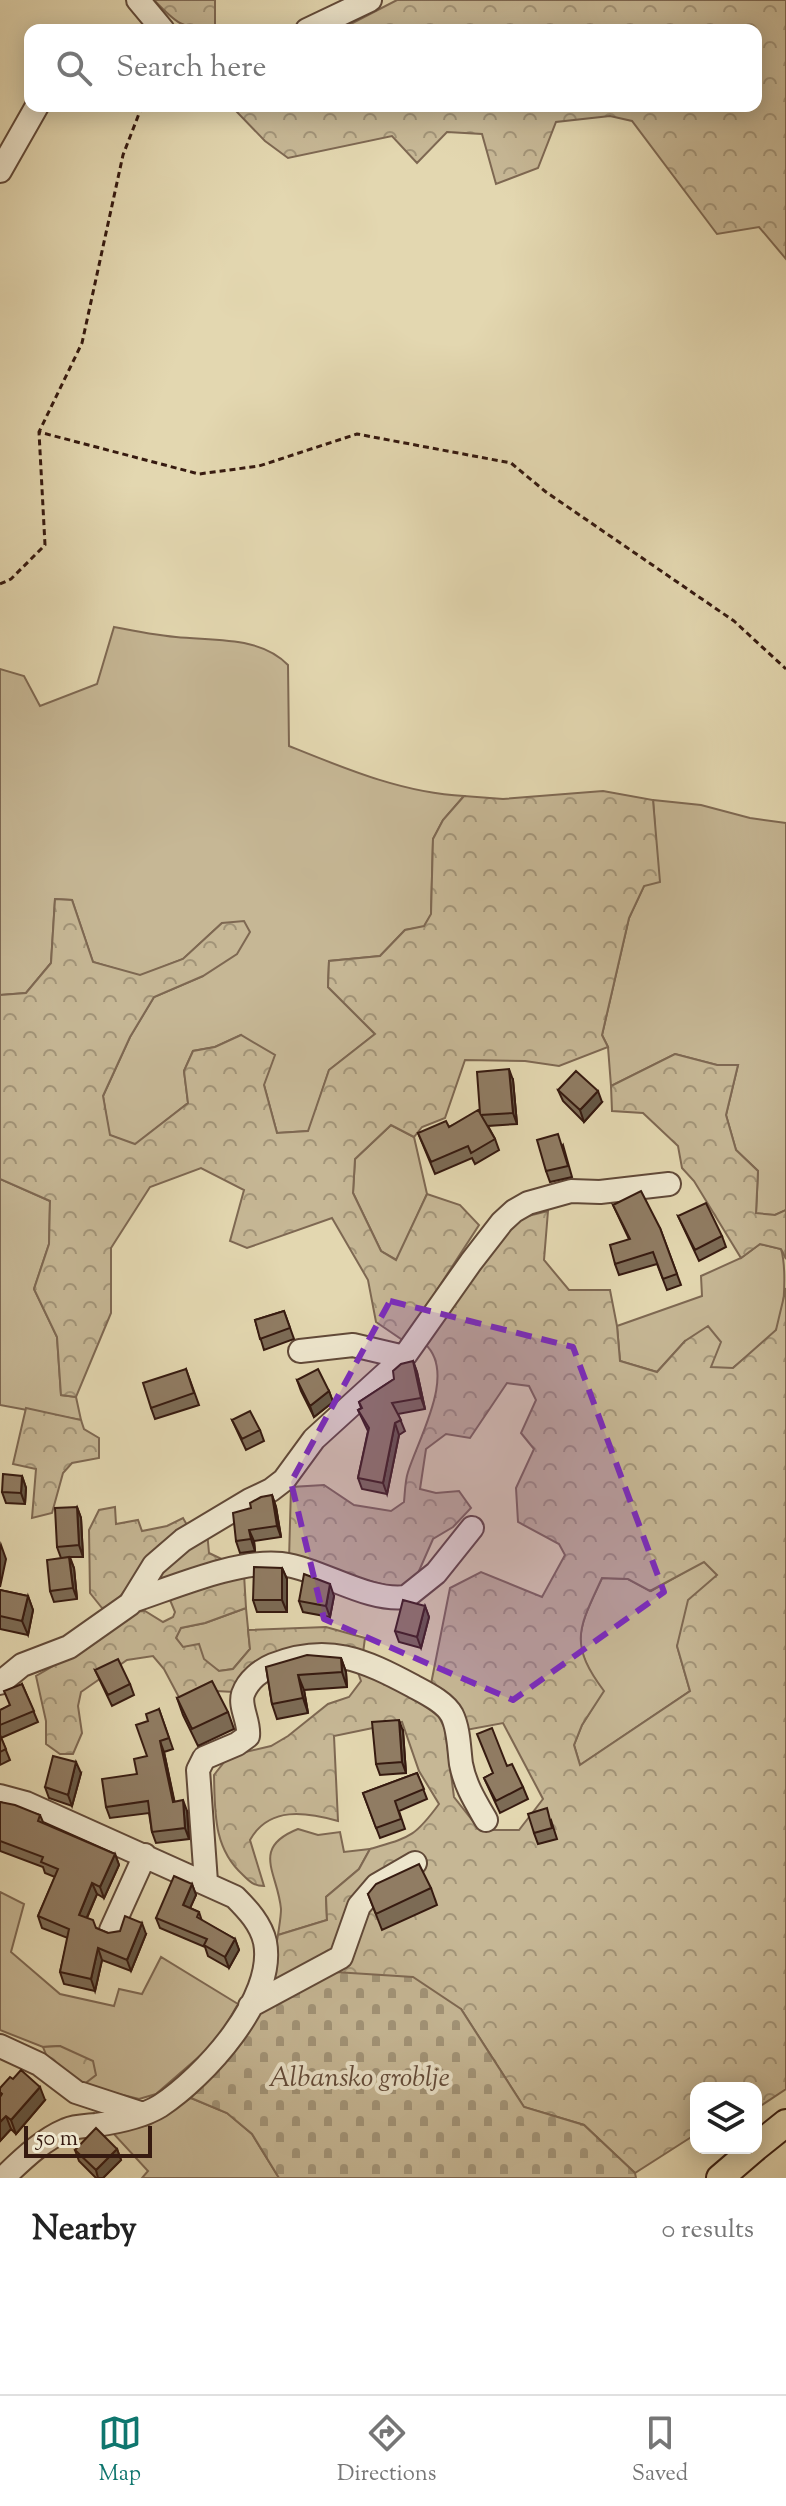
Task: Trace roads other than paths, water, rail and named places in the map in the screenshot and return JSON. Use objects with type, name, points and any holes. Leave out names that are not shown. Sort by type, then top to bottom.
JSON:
[{"type":"main road","points":[[762,2143],[786,2123]]},
{"type":"main road","points":[[720,2178],[749,2154]]},
{"type":"street","points":[[138,0],[158,24]]},
{"type":"street","points":[[320,24],[370,0]]},
{"type":"street","points":[[0,171],[34,112]]},
{"type":"street","points":[[132,1601],[154,1565],[183,1540],[284,1480],[314,1439],[404,1357],[471,1262],[514,1211],[528,1203],[571,1191],[600,1192],[669,1184]]},
{"type":"street","points":[[300,1351],[353,1345],[404,1357]]},
{"type":"street","points":[[0,1683],[22,1665],[69,1647],[132,1601],[205,1576],[256,1565],[280,1564],[381,1596],[393,1599],[406,1597],[436,1573],[472,1528]]},
{"type":"street","points":[[206,1882],[198,1770],[204,1758],[248,1736],[242,1702],[248,1684],[261,1670],[297,1655],[339,1655],[374,1665],[430,1695],[452,1714],[469,1793],[486,1820]]},
{"type":"street","points":[[0,1796],[26,1803],[235,1897],[262,1931],[266,1945],[265,1966],[250,2006],[233,2036],[216,2057],[159,2106],[143,2114],[68,2129],[38,2146],[3,2178]]},
{"type":"street","points":[[111,1930],[145,1855]]},
{"type":"street","points":[[250,2006],[341,1957],[359,1906],[377,1885],[415,1863]]},
{"type":"street","points":[[0,2046],[39,2064],[76,2092],[143,2114]]},
{"type":"park label","name":"Albansko groblje","points":[[359,2076]]}]
